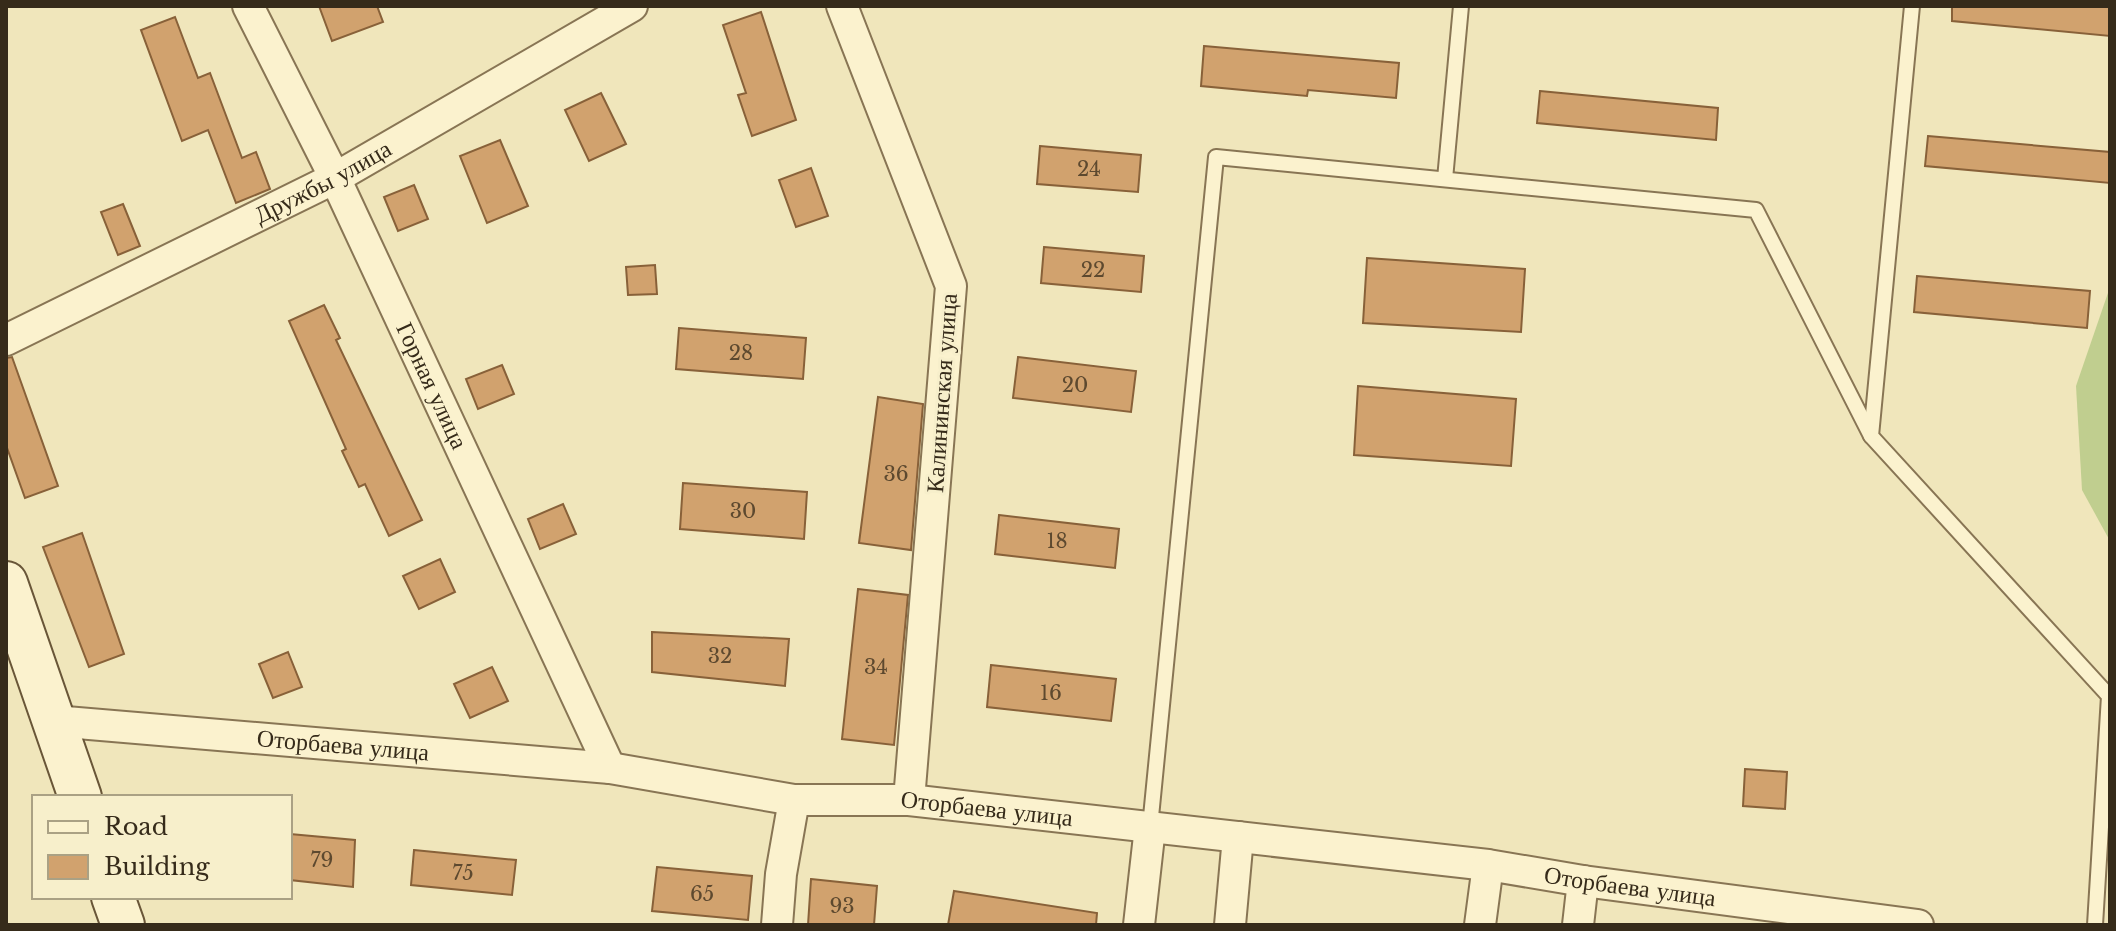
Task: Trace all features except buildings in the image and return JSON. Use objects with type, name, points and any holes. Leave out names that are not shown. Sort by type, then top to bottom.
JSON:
[{"type":"street","name":"Горная улица","points":[[248,6],[335,178],[610,768]]},
{"type":"street","name":"Дружбы улица","points":[[6,340],[335,178],[632,6]]},
{"type":"street","name":"Калининская улица","points":[[842,6],[951,286],[909,800]]},
{"type":"street","points":[[6,583],[79,795]]},
{"type":"street","name":"Оторбаева улица","points":[[54,721],[610,768],[794,800],[909,800],[1488,865],[1583,881],[1884,923],[1918,925]]},
{"type":"street","points":[[777,925],[781,874],[794,800]]},
{"type":"street","points":[[1139,925],[1150,827]]},
{"type":"street","points":[[1230,925],[1238,837]]},
{"type":"street","points":[[1480,925],[1488,865]]},
{"type":"street","points":[[1578,925],[1583,881]]},
{"type":"street","points":[[114,899],[123,925]]},
{"type":"lane","points":[[1445,179],[1461,6]]},
{"type":"lane","points":[[1871,436],[1912,6]]},
{"type":"lane","points":[[1150,827],[1216,157],[1756,210],[1871,436],[2109,696],[2095,925]]},
{"type":"green space","points":[[2110,287],[2110,541],[2082,490],[2076,386]]}]
